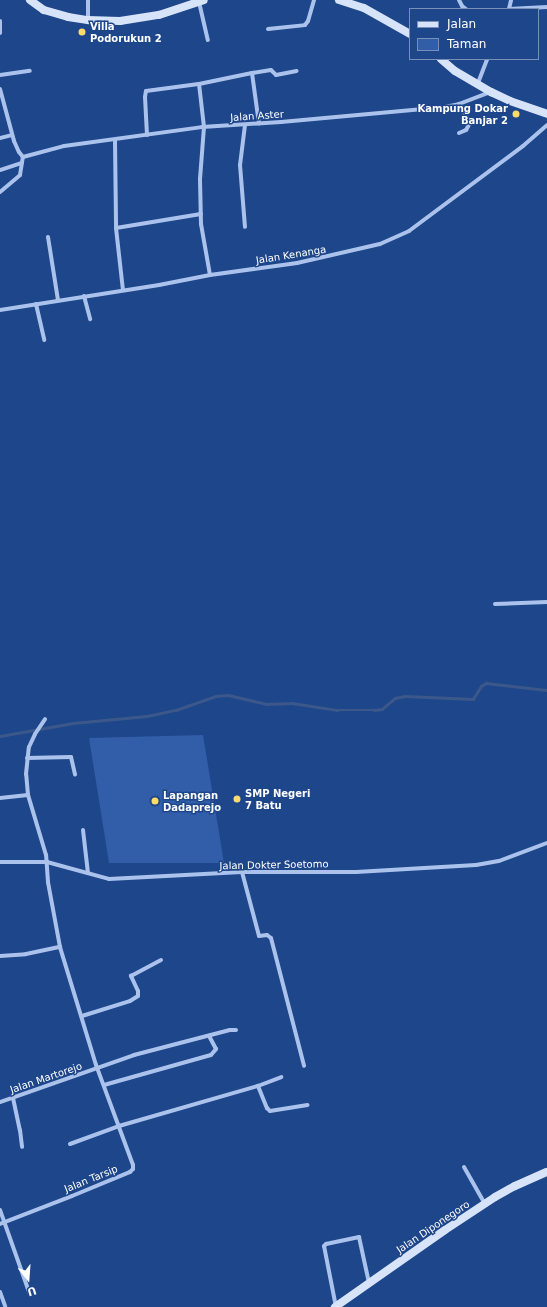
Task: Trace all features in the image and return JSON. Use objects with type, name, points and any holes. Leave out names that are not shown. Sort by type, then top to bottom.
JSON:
[{"type":"main road","points":[[30,0],[38,3],[53,14],[88,20],[132,20],[159,15],[202,1]]},
{"type":"main road","points":[[338,0],[364,8],[409,33]]},
{"type":"main road","points":[[442,60],[455,71],[478,83],[491,92],[510,101],[547,114]]},
{"type":"main road","name":"Jalan Diponegoro","points":[[335,1307],[485,1204],[515,1186],[547,1172]]},
{"type":"street","points":[[88,0],[88,20]]},
{"type":"street","points":[[268,30],[305,25],[314,0]]},
{"type":"street","points":[[202,1],[208,40]]},
{"type":"street","points":[[528,8],[547,7]]},
{"type":"street","points":[[0,20],[0,33]]},
{"type":"street","points":[[478,83],[488,60]]},
{"type":"street","points":[[147,134],[146,91],[199,84],[271,70],[276,75],[297,71]]},
{"type":"street","points":[[0,75],[30,71]]},
{"type":"street","points":[[252,73],[259,124]]},
{"type":"street","points":[[199,84],[204,127],[200,179],[201,214],[202,229],[210,275]]},
{"type":"street","points":[[0,89],[12,135],[19,152],[23,157],[23,169],[20,175],[0,192]]},
{"type":"street","name":"Jalan Aster","points":[[23,157],[64,146],[204,127],[259,124],[445,107],[459,104],[491,92]]},
{"type":"street","points":[[459,104],[470,123],[466,130],[459,133]]},
{"type":"street","points":[[244,125],[240,165],[244,228]]},
{"type":"street","name":"Jalan Kenanga","points":[[0,310],[210,275],[326,258],[364,249],[395,238],[409,231],[538,134],[547,125]]},
{"type":"street","points":[[538,134],[547,134]]},
{"type":"street","points":[[0,138],[12,135]]},
{"type":"street","points":[[115,140],[116,228],[123,290]]},
{"type":"street","points":[[0,170],[22,163]]},
{"type":"street","points":[[116,228],[201,214]]},
{"type":"street","points":[[48,237],[58,300]]},
{"type":"street","points":[[84,296],[90,319]]},
{"type":"street","points":[[36,304],[44,340]]},
{"type":"street","points":[[495,604],[547,602]]},
{"type":"street","name":"Jalan Tarsip","points":[[2,1223],[130,1172],[133,1169],[133,1165],[97,1068],[60,947],[43,840],[28,795],[26,774],[28,758],[35,734],[45,719]]},
{"type":"street","points":[[28,758],[70,757],[75,775]]},
{"type":"street","points":[[0,798],[28,795]]},
{"type":"street","points":[[83,830],[88,873]]},
{"type":"street","name":"Jalan Dokter Soetomo","points":[[0,862],[47,862],[116,879],[242,872],[356,872],[460,867],[499,861],[547,844]]},
{"type":"street","points":[[242,872],[260,936],[267,935],[271,938],[304,1066]]},
{"type":"street","points":[[0,956],[26,954],[60,947]]},
{"type":"street","points":[[82,1016],[138,996],[138,992],[131,976],[161,960]]},
{"type":"street","name":"Jalan Martorejo","points":[[0,1102],[134,1055],[236,1030]]},
{"type":"street","points":[[104,1085],[211,1055],[216,1049],[209,1036]]},
{"type":"street","points":[[70,1144],[119,1126],[258,1086],[281,1077]]},
{"type":"street","points":[[258,1086],[267,1108],[270,1111],[308,1105]]},
{"type":"street","points":[[13,1098],[22,1147]]},
{"type":"street","points":[[464,1167],[485,1204]]},
{"type":"street","points":[[0,1210],[2,1223],[29,1292]]},
{"type":"street","points":[[335,1307],[324,1246],[326,1244],[359,1237],[369,1283]]},
{"type":"street","points":[[0,1292],[5,1306]]},
{"type":"green space","name":"Lapangan Dadaprejo","points":[[203,735],[224,863],[109,863],[89,738]]},
{"type":"waterway","points":[[0,736],[73,723],[147,716],[176,710],[216,696],[228,695],[266,704],[292,703],[337,710],[374,710],[382,709],[395,698],[405,696],[473,699],[481,686],[486,683],[547,690]]},
{"type":"place","name":"Villa Podorukun 2","points":[[82,32]]},
{"type":"place","name":"Kampung Dokar Banjar 2","points":[[516,114]]},
{"type":"place","name":"SMP Negeri 7 Batu","points":[[237,799]]},
{"type":"place","name":"Lapangan Dadaprejo","points":[[155,801]]}]
